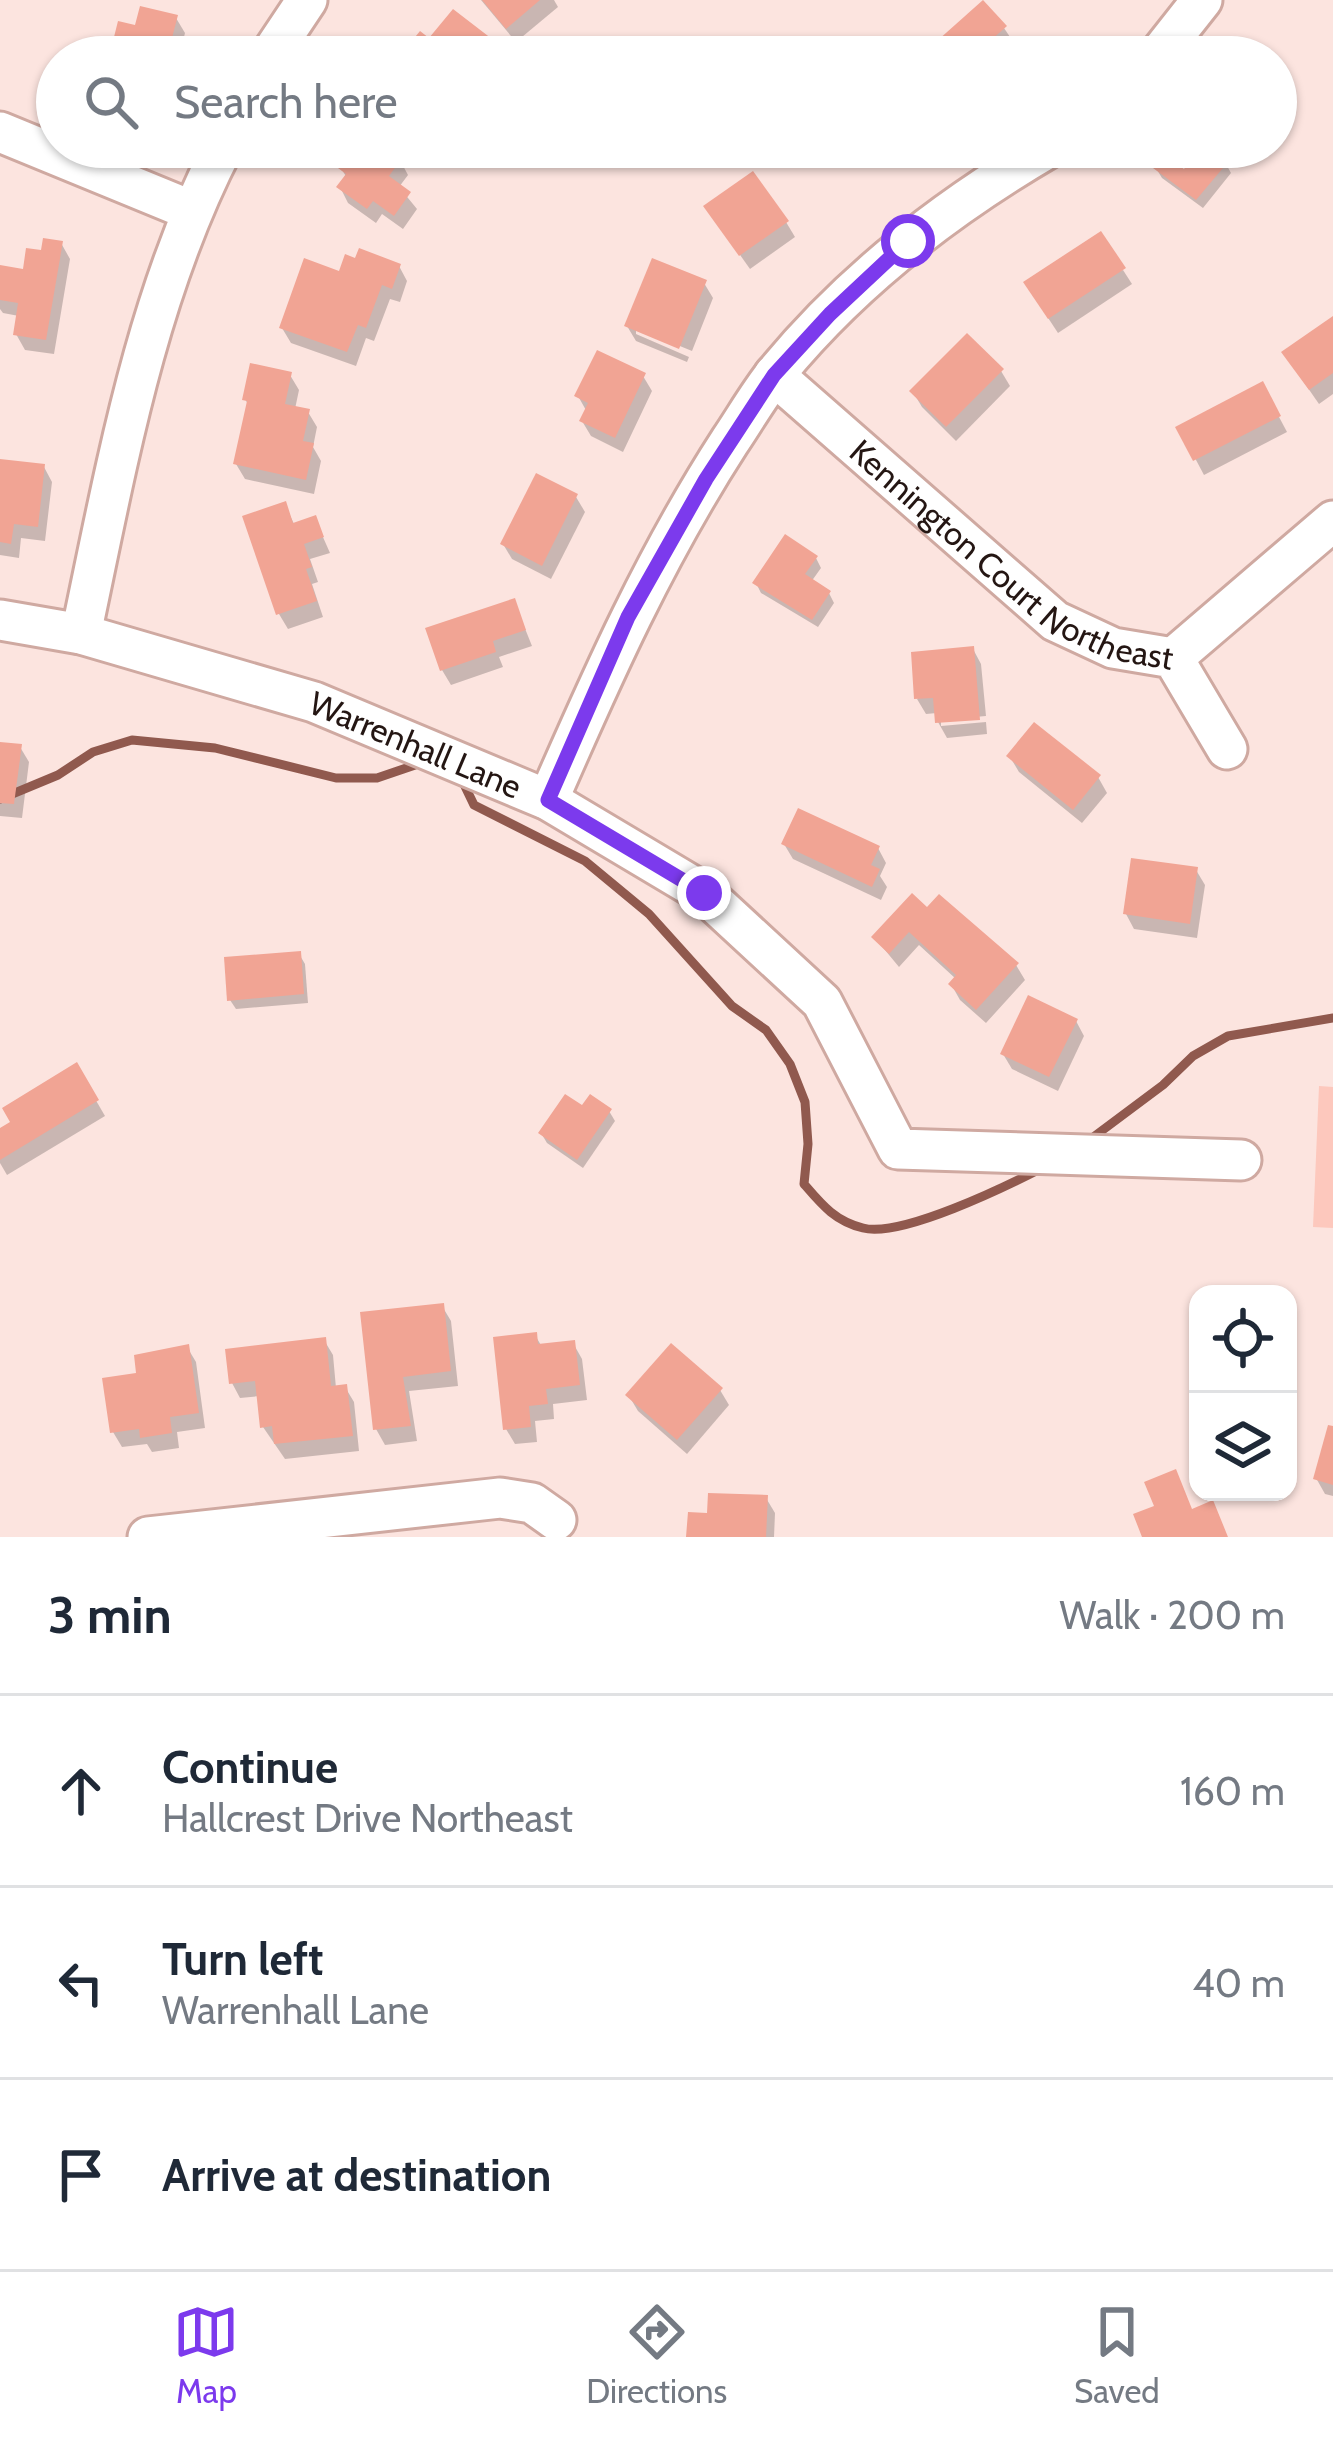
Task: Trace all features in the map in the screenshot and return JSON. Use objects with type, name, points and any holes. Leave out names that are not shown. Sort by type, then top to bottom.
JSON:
[{"type":"street","points":[[283,36],[307,0]]},
{"type":"street","points":[[1174,36],[1202,0]]},
{"type":"street","points":[[0,132],[36,147]]},
{"type":"street","points":[[88,168],[190,210]]},
{"type":"street","points":[[81,634],[132,393],[190,210],[212,168]]},
{"type":"street","points":[[548,800],[628,617],[706,479],[774,375],[908,241],[1014,168]]},
{"type":"street","name":"Kennington Court Northeast","points":[[774,375],[1055,621],[1113,648],[1173,658],[1227,749]]},
{"type":"street","points":[[1173,658],[1333,521]]},
{"type":"street","name":"Warrenhall Lane","points":[[0,620],[81,634],[314,702],[548,800],[704,893],[822,1002],[898,1149],[1241,1160]]},
{"type":"street","points":[[148,1537],[500,1498],[532,1503],[556,1520]]},
{"type":"shaded area","points":[[1319,1086],[1333,1087],[1333,1228],[1313,1227]]},
{"type":"building","points":[[482,0],[540,0],[506,29]]},
{"type":"building","points":[[983,0],[1007,26],[996,36],[943,36]]},
{"type":"building","points":[[140,6],[178,15],[172,36],[114,36],[118,21],[135,25]]},
{"type":"building","points":[[453,9],[488,36],[431,36]]},
{"type":"building","points":[[338,168],[395,168],[389,176],[411,192],[394,216],[373,201],[367,209],[336,187],[346,174]]},
{"type":"building","points":[[1153,168],[1223,168],[1196,200]]},
{"type":"building","points":[[753,171],[789,221],[739,256],[703,206]]},
{"type":"building","points":[[1101,231],[1126,268],[1048,319],[1023,282]]},
{"type":"building","points":[[43,238],[63,241],[46,340],[13,335],[18,303],[0,300],[0,265],[23,269],[26,248],[41,250]]},
{"type":"building","points":[[359,248],[401,264],[392,289],[382,285],[366,328],[358,325],[347,352],[279,328],[304,258],[339,271],[345,254],[355,258]]},
{"type":"building","points":[[652,258],[707,280],[679,349],[624,326]]},
{"type":"building","points":[[1333,316],[1333,373],[1309,390],[1281,352]]},
{"type":"building","points":[[967,333],[1004,369],[946,427],[909,391]]},
{"type":"building","points":[[597,350],[646,373],[615,438],[579,421],[588,403],[574,396]]},
{"type":"building","points":[[250,363],[292,372],[285,404],[310,409],[303,441],[314,443],[306,480],[233,464]]},
{"type":"building","points":[[1263,381],[1281,416],[1193,461],[1175,427]]},
{"type":"building","points":[[0,459],[45,464],[38,527],[14,524],[11,544],[0,542]]},
{"type":"building","points":[[536,473],[578,494],[542,566],[500,544]]},
{"type":"building","points":[[286,501],[293,523],[316,515],[324,537],[304,544],[312,567],[306,569],[317,601],[276,615],[242,516]]},
{"type":"building","points":[[785,534],[818,556],[805,574],[831,591],[812,620],[752,583]]},
{"type":"building","points":[[515,598],[526,630],[493,641],[496,652],[440,671],[425,628]]},
{"type":"building","points":[[974,646],[980,720],[935,723],[933,698],[914,699],[911,652]]},
{"type":"building","points":[[1034,722],[1101,775],[1073,810],[1006,756]]},
{"type":"building","points":[[0,742],[22,744],[14,804],[0,803]]},
{"type":"building","points":[[798,808],[880,846],[871,865],[880,869],[872,887],[781,844]]},
{"type":"building","points":[[1131,858],[1198,867],[1190,924],[1123,914]]},
{"type":"building","points":[[912,893],[927,907],[939,894],[1019,963],[976,1010],[948,984],[956,975],[909,932],[889,954],[871,937]]},
{"type":"building","points":[[301,951],[304,994],[227,1001],[224,957]]},
{"type":"building","points":[[1028,995],[1078,1019],[1049,1077],[1000,1054]]},
{"type":"building","points":[[77,1062],[99,1100],[0,1160],[0,1128],[10,1122],[2,1108]]},
{"type":"building","points":[[565,1094],[582,1105],[590,1094],[612,1109],[577,1160],[538,1133]]},
{"type":"building","points":[[444,1303],[451,1371],[403,1377],[411,1426],[373,1430],[360,1312]]},
{"type":"building","points":[[537,1332],[538,1344],[575,1340],[580,1385],[546,1389],[548,1404],[529,1406],[531,1427],[503,1430],[493,1337]]},
{"type":"building","points":[[326,1337],[331,1386],[347,1384],[353,1436],[274,1444],[272,1426],[260,1428],[255,1381],[229,1384],[225,1349]]},
{"type":"building","points":[[671,1343],[723,1388],[677,1440],[625,1395]]},
{"type":"building","points":[[189,1344],[199,1413],[170,1417],[172,1433],[140,1438],[139,1429],[110,1433],[102,1378],[136,1373],[134,1355]]},
{"type":"building","points":[[1328,1425],[1333,1426],[1333,1485],[1313,1479]]},
{"type":"building","points":[[1176,1469],[1192,1509],[1213,1501],[1228,1537],[1142,1537],[1133,1514],[1154,1506],[1144,1482]]},
{"type":"building","points":[[708,1493],[768,1495],[766,1537],[686,1537],[688,1512],[707,1513]]},
{"type":"waterway","points":[[0,799],[58,775],[93,752],[132,740],[215,748],[336,778],[377,778],[421,763]]},
{"type":"waterway","points":[[461,778],[474,805],[585,861],[649,914],[732,1006],[766,1030],[790,1064],[805,1102],[804,1184],[837,1217],[863,1228],[902,1225],[954,1208],[1042,1168]]},
{"type":"waterway","points":[[1088,1141],[1163,1085],[1193,1056],[1228,1036],[1333,1018]]},
{"type":"route","points":[[704,893],[548,800],[628,617],[706,479],[774,375],[908,241]]}]
